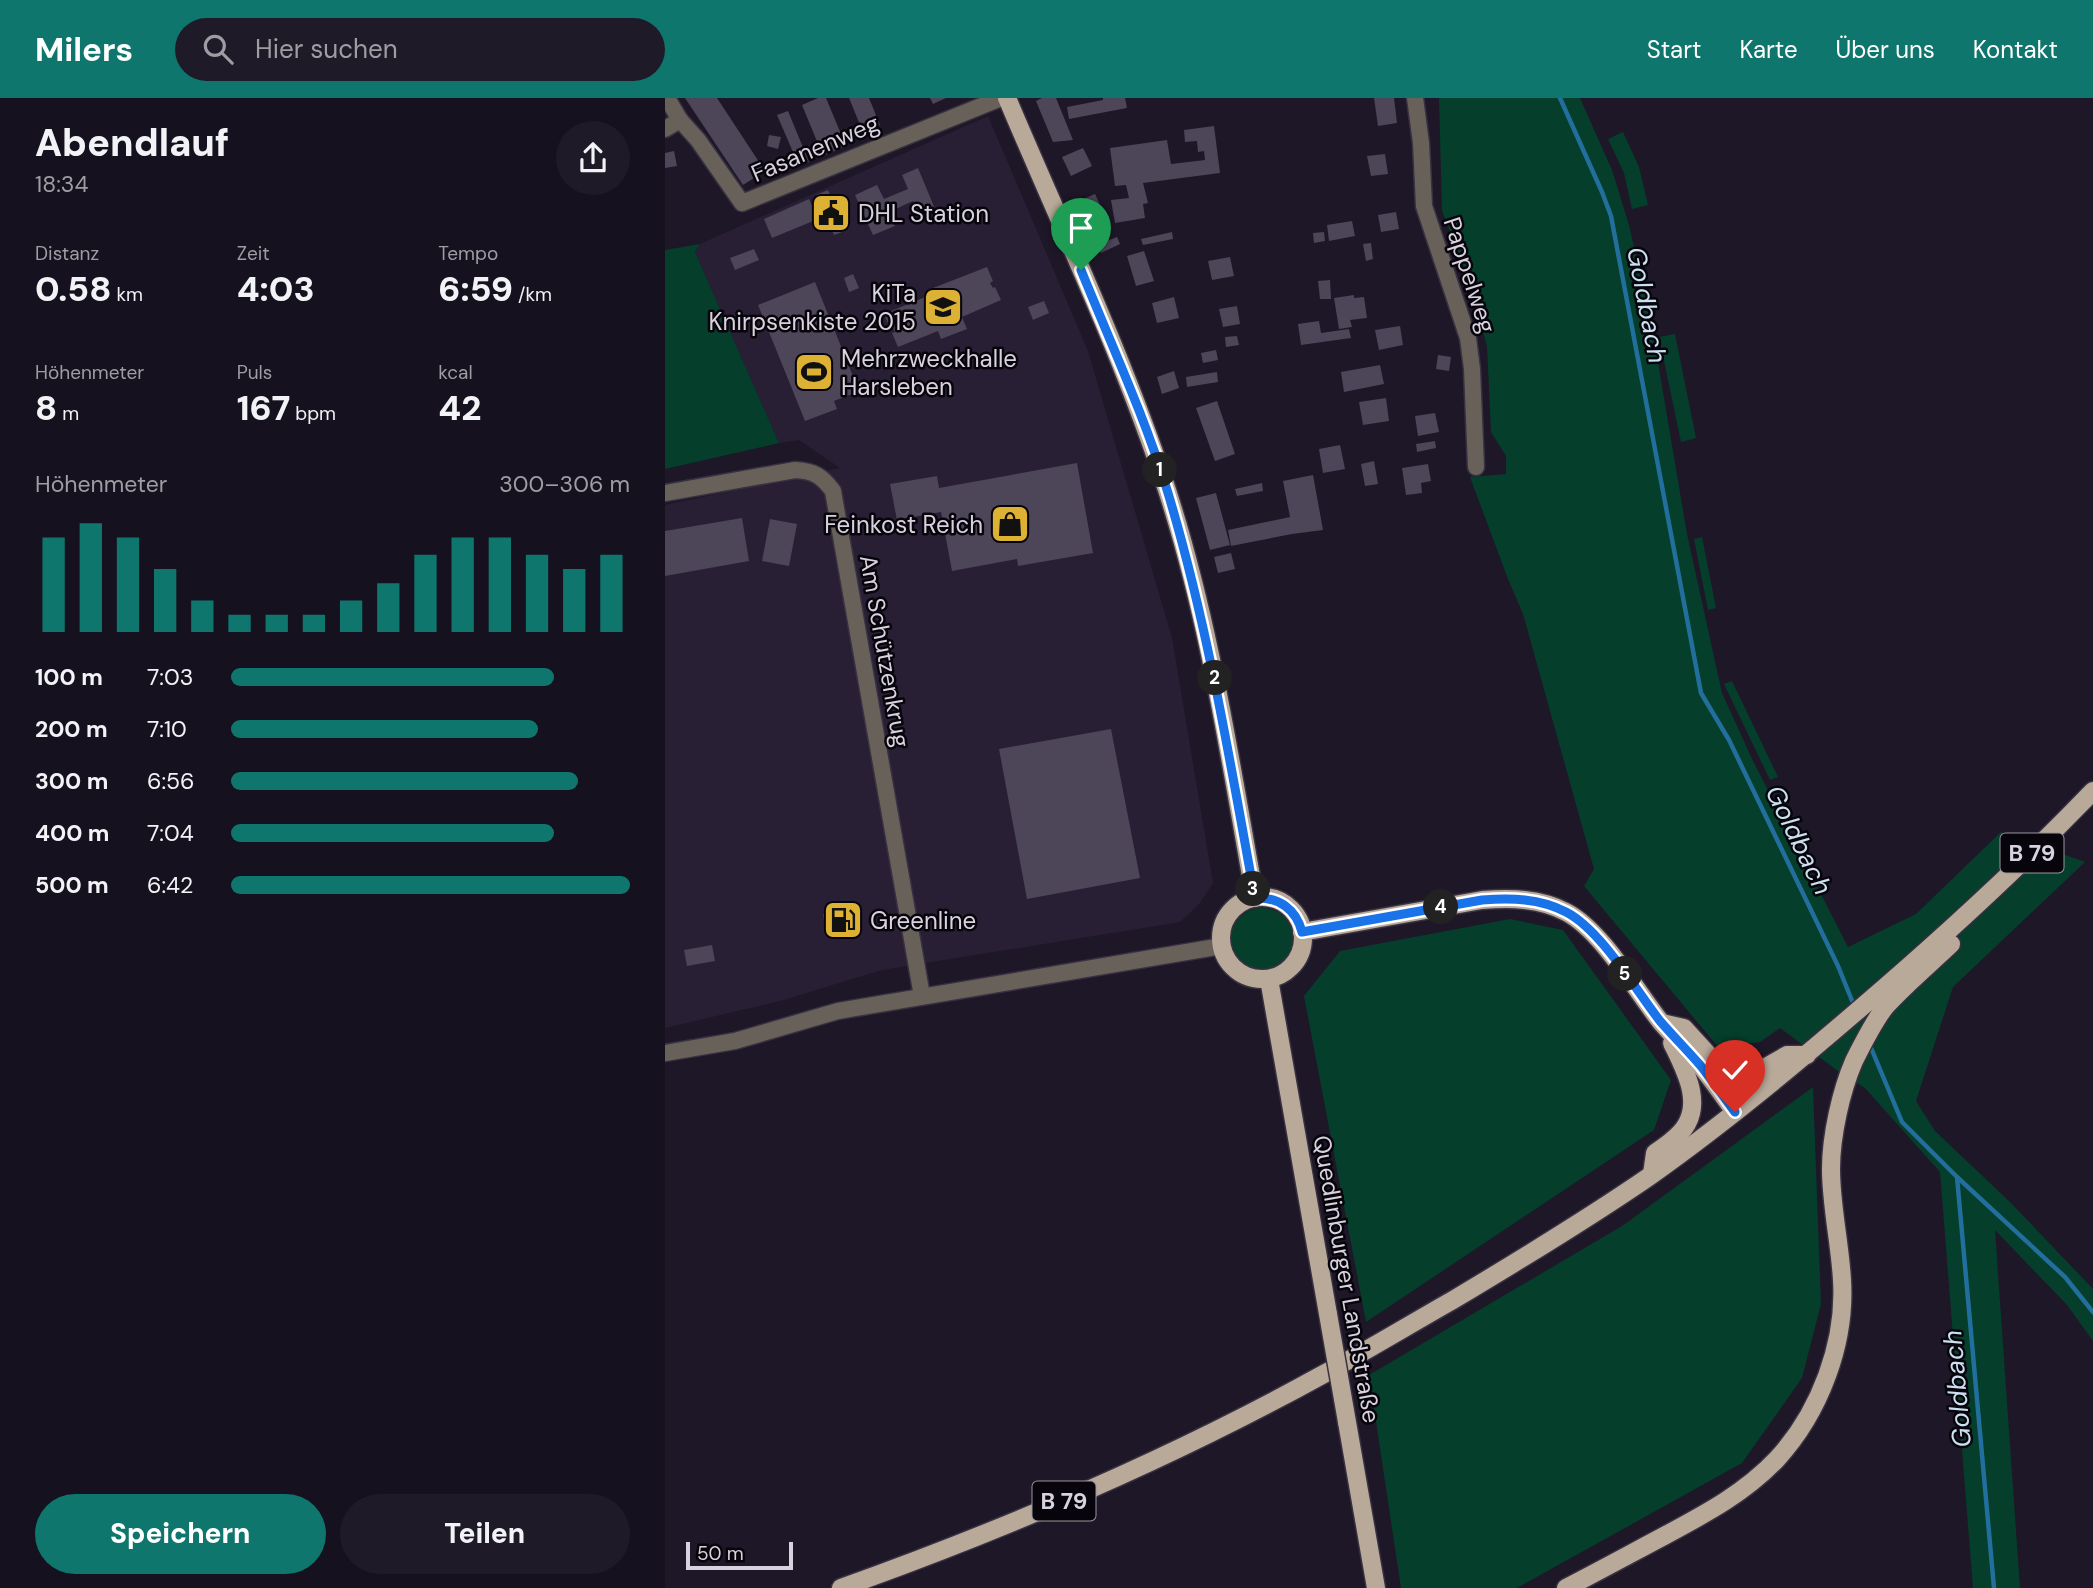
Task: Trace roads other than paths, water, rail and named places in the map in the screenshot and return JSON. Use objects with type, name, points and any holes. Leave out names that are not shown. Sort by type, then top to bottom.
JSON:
[{"type":"main road","points":[[1007,98],[1134,399],[1167,492],[1207,641],[1255,898]]},
{"type":"main road","name":"B 79","points":[[841,1588],[923,1559],[1058,1504],[1168,1454],[1269,1404],[1369,1349],[1534,1252],[1652,1174],[1735,1112],[1832,1033],[1879,1002],[1962,934],[1969,913],[2093,791]]},
{"type":"main road","points":[[1255,898],[1282,903],[1295,915],[1302,932],[1301,950],[1292,966],[1286,972],[1269,979],[1251,978],[1235,969],[1224,954],[1222,946],[1221,935],[1228,915],[1236,907],[1255,898]]},
{"type":"main road","points":[[1302,932],[1482,900],[1506,898],[1550,904],[1569,913],[1586,926],[1662,1023],[1701,1066],[1735,1112]]},
{"type":"main road","name":"Quedlinburger Landstraße","points":[[1269,979],[1377,1588]]},
{"type":"main road","points":[[1566,1588],[1710,1511],[1749,1486],[1790,1443],[1813,1407],[1829,1372],[1842,1307],[1831,1160],[1834,1135],[1854,1061],[1879,1002]]},
{"type":"main road","points":[[1662,1023],[1684,1028],[1715,1062],[1746,1073],[1759,1071],[1787,1055],[1807,1055]]},
{"type":"main road","points":[[1652,1174],[1655,1153],[1683,1130],[1692,1101],[1687,1075],[1662,1023]]},
{"type":"street","points":[[665,130],[680,120],[667,98]]},
{"type":"street","name":"Fasanenweg","points":[[680,120],[698,140],[742,203],[1001,98]]},
{"type":"street","name":"Pappelweg","points":[[1415,98],[1421,143],[1424,206],[1468,338],[1476,467]]},
{"type":"street","name":"Am Schützenkrug","points":[[665,493],[795,470],[812,471],[825,479],[833,491],[922,996]]},
{"type":"street","points":[[665,1053],[735,1041],[820,1015],[1222,946]]},
{"type":"waterway","name":"Goldbach","points":[[1560,98],[1611,216],[1701,693],[1729,740],[1838,966],[1855,1008]]},
{"type":"waterway","name":"Goldbach","points":[[1869,1043],[1902,1122],[1957,1177],[1994,1588]]},
{"type":"waterway","points":[[1957,1177],[2065,1277],[2093,1312]]},
{"type":"place","name":"DHL Station","points":[[831,213]]},
{"type":"place","name":"KiTa Knirpsenkiste 2015","points":[[943,307]]},
{"type":"place","name":"Mehrzweckhalle Harsleben","points":[[814,372]]},
{"type":"place","name":"Feinkost Reich","points":[[1010,524]]},
{"type":"place","name":"Greenline","points":[[843,920]]}]
